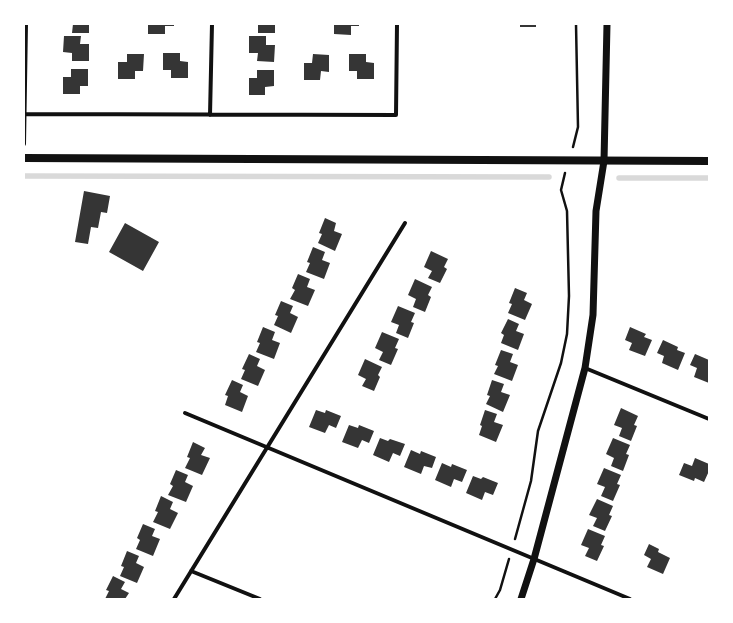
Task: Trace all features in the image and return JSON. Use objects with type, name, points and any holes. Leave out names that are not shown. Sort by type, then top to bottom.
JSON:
[{"type":"main road","points":[[24,158],[709,161]]},
{"type":"street","points":[[24,144],[26,24]]},
{"type":"street","points":[[210,114],[212,24]]},
{"type":"street","points":[[24,114],[396,115],[397,24]]},
{"type":"street","points":[[521,599],[534,559],[585,368],[593,315],[596,211],[604,161],[607,24]]},
{"type":"street","points":[[174,599],[405,222]]},
{"type":"street","points":[[585,368],[709,419]]},
{"type":"street","points":[[185,413],[630,599]]},
{"type":"street","points":[[191,571],[260,599]]},
{"type":"path","points":[[495,599],[500,590],[532,481],[538,431],[560,363],[567,334],[569,296],[566,211],[561,190],[578,127],[576,24]]},
{"type":"building","points":[[73,24],[89,24],[89,33],[72,33]]},
{"type":"building","points":[[148,24],[174,24],[174,26],[165,26],[165,34],[148,34]]},
{"type":"building","points":[[258,24],[275,24],[275,33],[258,33]]},
{"type":"building","points":[[334,24],[359,24],[359,26],[351,26],[351,35],[334,34]]},
{"type":"building","points":[[520,24],[536,24],[536,27],[520,27]]},
{"type":"building","points":[[64,36],[81,36],[80,44],[89,44],[89,61],[72,61],[72,53],[63,52]]},
{"type":"building","points":[[249,36],[266,36],[266,45],[275,45],[274,62],[257,61],[258,53],[249,53]]},
{"type":"building","points":[[163,53],[180,53],[180,61],[188,62],[188,78],[171,78],[171,70],[163,70]]},
{"type":"building","points":[[127,54],[144,54],[143,71],[135,71],[135,79],[118,79],[118,62],[127,62]]},
{"type":"building","points":[[313,54],[329,55],[329,72],[321,71],[320,80],[304,80],[304,63],[312,63]]},
{"type":"building","points":[[349,54],[366,54],[366,62],[374,63],[374,79],[357,79],[357,71],[349,71]]},
{"type":"building","points":[[71,69],[88,69],[88,86],[80,86],[80,94],[63,94],[63,77],[71,77]]},
{"type":"building","points":[[257,70],[274,70],[274,86],[265,87],[265,95],[249,95],[249,78],[257,78]]},
{"type":"building","points":[[84,191],[110,196],[107,213],[101,212],[98,228],[91,227],[88,244],[75,242]]},
{"type":"building","points":[[325,218],[336,223],[334,231],[342,234],[335,251],[318,243],[322,234],[319,233]]},
{"type":"building","points":[[125,223],[159,242],[143,271],[109,252]]},
{"type":"building","points":[[313,247],[325,252],[322,260],[330,263],[324,279],[306,272],[310,263],[307,262]]},
{"type":"building","points":[[431,251],[448,259],[444,267],[447,269],[440,283],[428,278],[432,271],[424,267]]},
{"type":"building","points":[[298,274],[310,279],[307,287],[315,290],[308,306],[290,299],[295,290],[292,288]]},
{"type":"building","points":[[415,279],[432,287],[428,295],[431,297],[425,312],[413,307],[416,299],[408,295]]},
{"type":"building","points":[[515,288],[527,293],[524,300],[532,304],[525,320],[508,313],[512,304],[509,303]]},
{"type":"building","points":[[281,301],[293,306],[290,313],[298,317],[291,333],[274,325],[278,316],[275,315]]},
{"type":"building","points":[[398,306],[415,313],[411,322],[414,323],[408,338],[396,333],[399,325],[391,322]]},
{"type":"building","points":[[508,319],[519,324],[516,331],[524,334],[518,350],[501,343],[504,335],[501,333]]},
{"type":"building","points":[[263,327],[275,332],[272,340],[280,343],[274,359],[256,352],[260,343],[257,342]]},
{"type":"building","points":[[630,327],[646,334],[644,337],[652,340],[645,356],[629,350],[632,343],[625,340]]},
{"type":"building","points":[[382,332],[399,339],[395,348],[398,349],[391,365],[379,360],[383,352],[375,348]]},
{"type":"building","points":[[663,340],[678,347],[677,350],[685,353],[678,370],[662,363],[664,356],[657,353]]},
{"type":"building","points":[[501,350],[513,354],[510,362],[518,365],[512,381],[494,374],[498,366],[495,365]]},
{"type":"building","points":[[249,354],[260,359],[257,366],[265,370],[258,386],[241,379],[245,370],[242,369]]},
{"type":"building","points":[[695,354],[709,360],[709,383],[694,377],[697,368],[690,365]]},
{"type":"building","points":[[365,359],[382,367],[378,375],[380,377],[374,391],[362,386],[366,379],[358,375]]},
{"type":"building","points":[[232,380],[243,385],[240,392],[248,396],[242,412],[225,405],[228,396],[225,395]]},
{"type":"building","points":[[492,380],[504,384],[501,392],[510,395],[503,412],[486,404],[490,396],[487,395]]},
{"type":"building","points":[[621,408],[638,416],[634,425],[637,426],[631,441],[619,436],[622,428],[614,425]]},
{"type":"building","points":[[316,410],[325,413],[326,410],[341,416],[336,428],[329,425],[325,433],[309,427]]},
{"type":"building","points":[[485,410],[497,414],[494,422],[503,425],[496,442],[479,435],[482,426],[480,425]]},
{"type":"building","points":[[349,425],[358,428],[359,425],[374,431],[369,443],[362,440],[358,448],[342,442]]},
{"type":"building","points":[[380,438],[388,441],[390,439],[405,444],[400,456],[393,453],[389,462],[373,455]]},
{"type":"building","points":[[613,438],[630,445],[626,454],[629,455],[623,471],[611,466],[614,458],[606,454]]},
{"type":"building","points":[[193,442],[205,448],[201,455],[210,458],[202,475],[185,468],[190,458],[187,457]]},
{"type":"building","points":[[411,450],[420,454],[421,451],[436,457],[432,468],[424,466],[421,474],[404,467]]},
{"type":"building","points":[[695,458],[709,464],[709,471],[704,482],[695,478],[694,481],[679,475],[684,463],[692,466]]},
{"type":"building","points":[[442,463],[451,467],[452,464],[467,470],[462,482],[454,479],[451,487],[435,480]]},
{"type":"building","points":[[604,468],[621,475],[617,484],[620,485],[613,501],[601,496],[605,487],[597,484]]},
{"type":"building","points":[[176,470],[188,475],[185,482],[193,486],[186,502],[168,495],[173,486],[170,484]]},
{"type":"building","points":[[473,476],[481,479],[483,477],[498,483],[493,495],[485,492],[482,500],[466,493]]},
{"type":"building","points":[[161,496],[173,502],[170,509],[178,513],[170,529],[153,522],[158,512],[155,511]]},
{"type":"building","points":[[597,499],[613,506],[609,515],[612,516],[605,531],[593,526],[597,518],[589,515]]},
{"type":"building","points":[[143,524],[155,529],[152,536],[160,539],[153,556],[136,549],[140,540],[137,538]]},
{"type":"building","points":[[588,529],[605,536],[601,545],[604,546],[597,561],[585,556],[589,548],[581,545]]},
{"type":"building","points":[[649,544],[659,549],[658,552],[670,558],[663,574],[647,567],[651,559],[644,555]]},
{"type":"building","points":[[127,551],[139,556],[136,563],[144,567],[137,583],[120,576],[124,567],[121,566]]},
{"type":"building","points":[[113,576],[125,582],[121,589],[129,593],[125,599],[105,599],[109,591],[106,590]]},
{"type":"waterway","points":[[24,176],[549,177]]},
{"type":"waterway","points":[[619,178],[709,178]]}]
